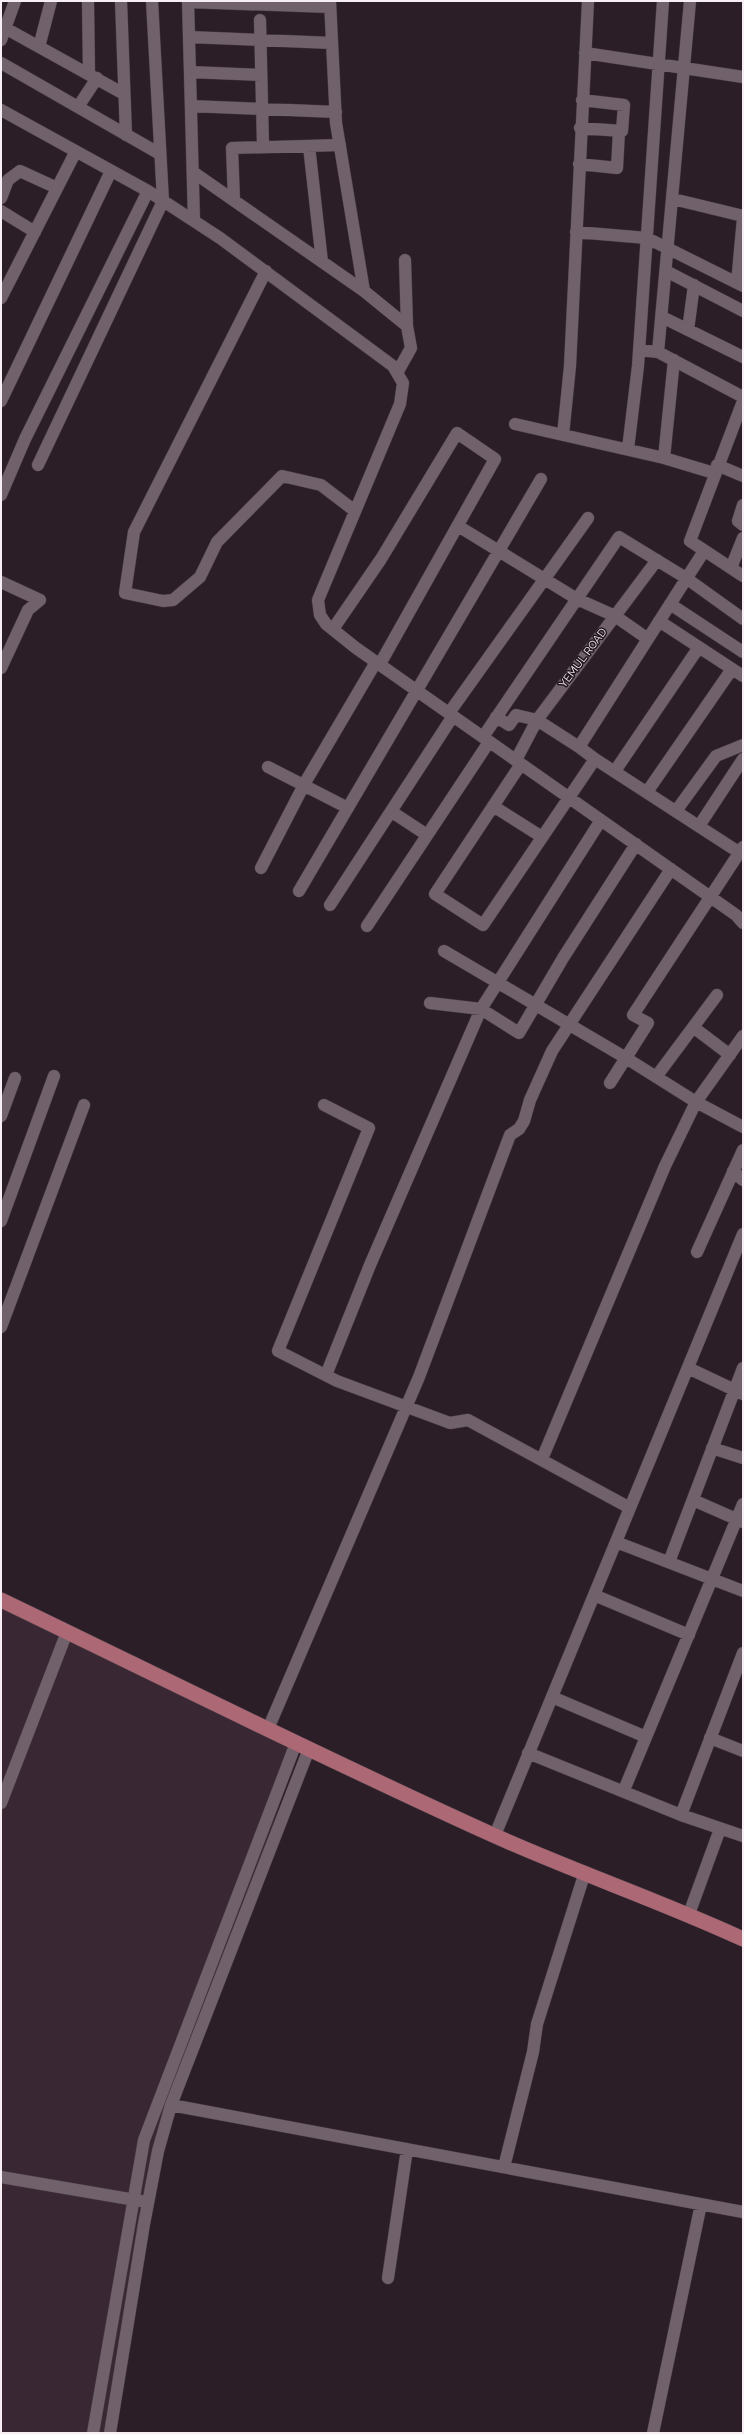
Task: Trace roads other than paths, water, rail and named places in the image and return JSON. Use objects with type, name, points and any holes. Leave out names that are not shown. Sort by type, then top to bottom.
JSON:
[{"type":"main road","points":[[1,1600],[302,1746],[495,1835],[689,1914],[743,1938]]},
{"type":"street","points":[[16,1],[3,34],[39,47],[124,94]]},
{"type":"street","points":[[39,47],[51,1]]},
{"type":"street","points":[[78,107],[93,76],[88,1]]},
{"type":"street","points":[[122,1],[126,135]]},
{"type":"street","points":[[38,466],[163,201],[152,1]]},
{"type":"street","points":[[194,221],[188,1],[330,4],[336,112],[340,146],[364,291]]},
{"type":"street","points":[[564,435],[570,366],[580,128],[588,1]]},
{"type":"street","points":[[628,449],[639,350],[663,1]]},
{"type":"street","points":[[658,352],[690,1]]},
{"type":"street","points":[[260,20],[263,146]]},
{"type":"street","points":[[189,37],[332,43]]},
{"type":"street","points":[[585,53],[743,77]]},
{"type":"street","points":[[1,63],[160,154]]},
{"type":"street","points":[[190,72],[261,75]]},
{"type":"street","points":[[579,164],[617,168],[619,131],[622,131],[624,105],[582,100]]},
{"type":"street","points":[[191,106],[336,112]]},
{"type":"street","points":[[1,110],[148,191],[266,271],[384,358],[397,373],[403,383],[400,404],[318,600],[320,615],[333,629],[378,663],[568,798],[671,868],[736,915],[743,923]]},
{"type":"street","points":[[580,128],[619,131]]},
{"type":"street","points":[[234,200],[232,148],[263,146],[340,146]]},
{"type":"street","points":[[309,146],[322,262]]},
{"type":"street","points":[[1,298],[6,275],[35,232],[76,151]]},
{"type":"street","points":[[1,198],[8,180],[20,171],[57,188]]},
{"type":"street","points":[[1,401],[111,171]]},
{"type":"street","points":[[193,172],[364,291],[407,326]]},
{"type":"street","points":[[1,495],[25,439],[148,191]]},
{"type":"street","points":[[576,232],[647,238],[740,285],[743,217],[673,199]]},
{"type":"street","points":[[1,211],[35,232]]},
{"type":"street","points":[[397,373],[411,348],[407,326],[405,260]]},
{"type":"street","points":[[266,271],[134,532],[125,593],[163,601],[172,600],[200,577],[217,542],[282,476],[321,485],[355,511]]},
{"type":"street","points":[[666,271],[743,311]]},
{"type":"street","points":[[688,330],[694,285]]},
{"type":"street","points":[[662,317],[743,357]]},
{"type":"street","points":[[639,350],[658,352],[743,397]]},
{"type":"street","points":[[664,458],[674,360]]},
{"type":"street","points":[[743,401],[740,419],[716,469],[690,541],[743,576]]},
{"type":"street","points":[[515,424],[743,476]]},
{"type":"street","points":[[261,868],[304,786],[378,663],[458,526],[495,459],[457,433],[381,559],[333,629]]},
{"type":"street","points":[[300,891],[541,479]]},
{"type":"street","points":[[743,505],[738,521],[743,525]]},
{"type":"street","points":[[330,905],[392,812],[451,715],[588,518]]},
{"type":"street","points":[[458,526],[577,599],[615,616],[648,639]]},
{"type":"street","points":[[367,926],[427,835],[486,740],[496,717],[619,537],[686,578],[743,619]]},
{"type":"street","points":[[730,568],[743,538]]},
{"type":"street","points":[[579,747],[704,551]]},
{"type":"street","name":"YEMUL ROAD","points":[[542,837],[483,925],[435,894],[493,806],[518,762],[537,720],[657,560]]},
{"type":"street","points":[[1,582],[40,600],[28,610],[1,668]]},
{"type":"street","points":[[670,604],[743,652]]},
{"type":"street","points":[[659,621],[743,676]]},
{"type":"street","points":[[615,771],[699,647]]},
{"type":"street","points":[[647,792],[732,669]]},
{"type":"street","points":[[496,717],[509,725],[516,716],[537,720],[676,812],[741,850],[633,1015],[648,1024],[610,1083]]},
{"type":"street","points":[[676,812],[716,756],[743,745]]},
{"type":"street","points":[[493,806],[542,837],[595,759]]},
{"type":"street","points":[[699,826],[743,759]]},
{"type":"street","points":[[268,767],[348,808]]},
{"type":"street","points":[[392,812],[427,835]]},
{"type":"street","points":[[326,1375],[373,1258],[481,1009],[601,820]]},
{"type":"street","points":[[430,1002],[481,1009],[518,1033],[636,844]]},
{"type":"street","points":[[268,1729],[406,1407],[510,1135],[519,1129],[524,1121],[530,1100],[552,1051],[671,868]]},
{"type":"street","points":[[444,951],[626,1058],[696,1102],[736,1125],[743,1127]]},
{"type":"street","points":[[656,1077],[717,995]]},
{"type":"street","points":[[693,1027],[730,1055]]},
{"type":"street","points":[[542,1459],[665,1166],[696,1102],[743,1036]]},
{"type":"street","points":[[1,1221],[6,1191],[54,1076]]},
{"type":"street","points":[[1,1116],[15,1078]]},
{"type":"street","points":[[1,1328],[84,1105]]},
{"type":"street","points":[[324,1105],[369,1128],[278,1351],[326,1375],[450,1423],[468,1420],[630,1508]]},
{"type":"street","points":[[697,1252],[743,1150]]},
{"type":"street","points":[[733,1171],[743,1180]]},
{"type":"street","points":[[495,1835],[743,1234]]},
{"type":"street","points":[[688,1368],[739,1392]]},
{"type":"street","points":[[669,1562],[712,1448],[739,1392],[743,1368]]},
{"type":"street","points":[[712,1448],[743,1458]]},
{"type":"street","points":[[693,1500],[740,1521]]},
{"type":"street","points":[[624,1790],[712,1579],[740,1521],[743,1504]]},
{"type":"street","points":[[616,1542],[743,1591]]},
{"type":"street","points":[[594,1595],[689,1635]]},
{"type":"street","points":[[1,1803],[67,1632]]},
{"type":"street","points":[[681,1815],[710,1738],[738,1683],[743,1653]]},
{"type":"street","points":[[552,1697],[646,1737]]},
{"type":"street","points":[[710,1738],[743,1751]]},
{"type":"street","points":[[110,2433],[158,2150],[171,2105],[302,1746]]},
{"type":"street","points":[[93,2433],[144,2140],[302,1746]]},
{"type":"street","points":[[528,1753],[624,1790],[681,1815],[743,1836]]},
{"type":"street","points":[[689,1914],[720,1829]]},
{"type":"street","points":[[504,2168],[533,2052],[537,2024],[585,1872]]},
{"type":"street","points":[[171,2105],[743,2212]]},
{"type":"street","points":[[388,2278],[407,2149]]},
{"type":"street","points":[[1,2177],[148,2202]]},
{"type":"street","points":[[653,2433],[701,2204]]}]
